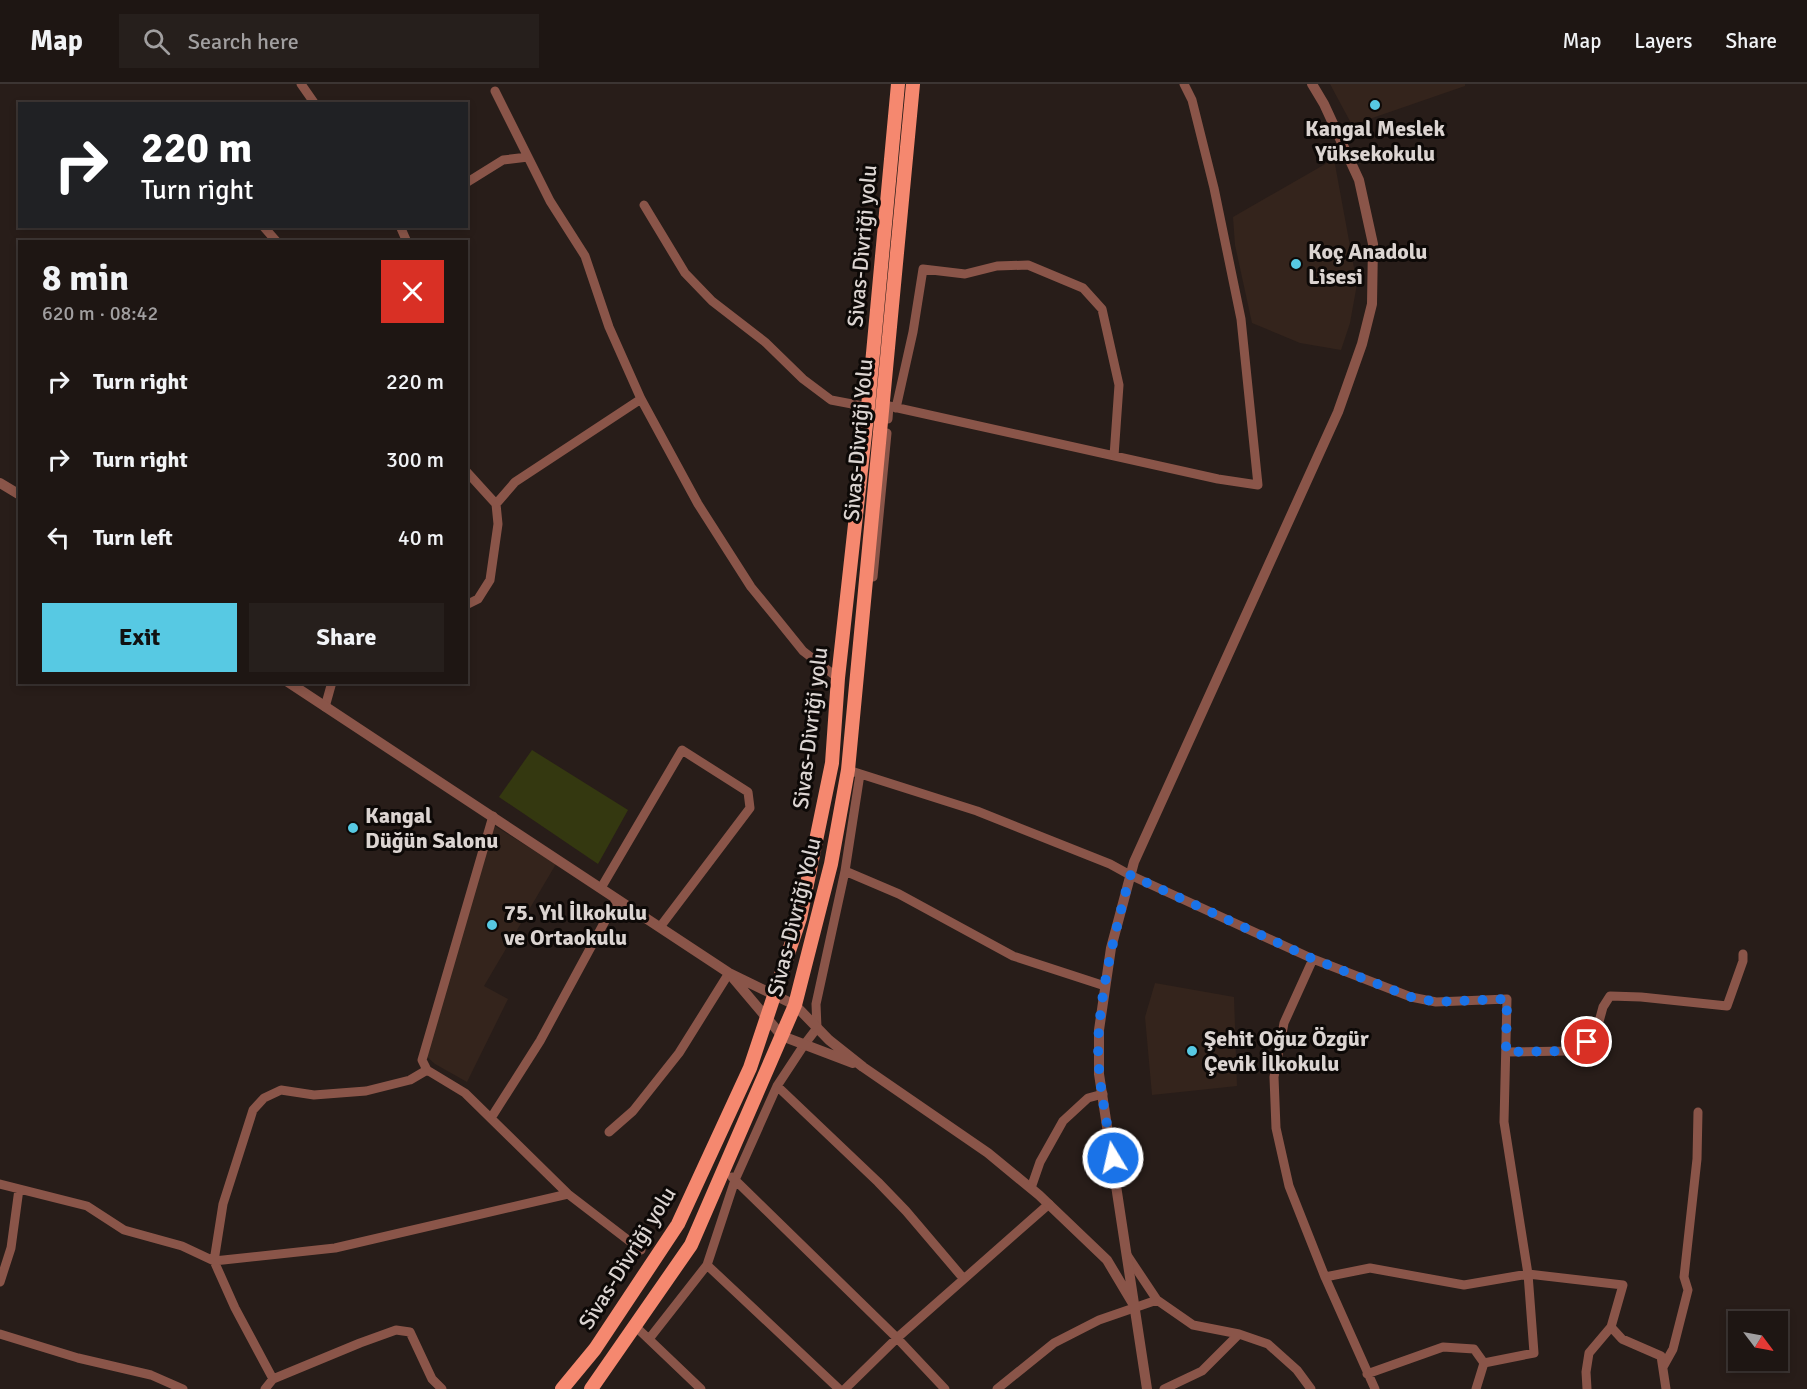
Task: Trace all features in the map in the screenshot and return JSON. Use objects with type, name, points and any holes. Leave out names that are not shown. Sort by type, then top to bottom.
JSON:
[{"type":"main road","name":"Sivas-Divriği yolu","points":[[562,1389],[595,1349],[678,1224],[750,1068],[800,918],[832,764],[838,678],[868,407],[898,84]]},
{"type":"main road","name":"Sivas-Divriği Yolu","points":[[591,1389],[691,1245],[782,1036],[795,1005],[854,772],[914,84]]},
{"type":"street","points":[[301,84],[314,102]]},
{"type":"street","points":[[649,1339],[707,1265],[735,1180],[777,1086],[817,1028],[816,1004],[845,871],[889,406],[1218,479],[1258,484],[1241,319],[1215,188],[1192,100],[1184,84]]},
{"type":"street","points":[[1147,1389],[1099,1074],[1099,1030],[1111,948],[1138,852],[1338,412],[1362,344],[1372,304],[1372,244],[1359,180],[1324,104],[1312,84]]},
{"type":"street","points":[[495,91],[550,201],[585,256],[609,327],[641,399],[698,504],[751,587],[803,651],[838,678]]},
{"type":"street","points":[[468,182],[503,160],[528,157]]},
{"type":"street","points":[[644,206],[685,273],[712,301],[765,342],[803,379],[831,400],[868,407]]},
{"type":"street","points":[[265,228],[276,240]]},
{"type":"street","points":[[896,408],[913,332],[922,269],[965,274],[998,266],[1028,265],[1083,288],[1102,309],[1119,385],[1114,456]]},
{"type":"street","points":[[496,504],[515,482],[641,399]]},
{"type":"street","points":[[468,473],[496,504],[498,524],[489,580],[478,599],[468,604]]},
{"type":"street","points":[[0,483],[18,494]]},
{"type":"street","points":[[291,684],[729,973],[795,1005],[829,1040],[862,1067],[988,1153],[1031,1188],[1107,1260],[1135,1307]]},
{"type":"street","points":[[325,707],[331,684]]},
{"type":"street","points":[[602,888],[682,750],[748,792],[750,808],[660,927]]},
{"type":"street","points":[[854,772],[977,811],[1110,864],[1313,959],[1411,997],[1436,1002],[1507,999],[1504,1122],[1528,1274],[1534,1353],[1484,1364]]},
{"type":"street","points":[[493,816],[423,1060],[427,1070],[465,1093],[568,1194],[641,1250]]},
{"type":"street","points":[[845,871],[899,894],[1013,956],[1105,986]]},
{"type":"street","points":[[491,1118],[540,1041],[617,899]]},
{"type":"street","points":[[1506,1052],[1568,1051],[1587,1042],[1597,1029],[1603,1007],[1610,996],[1727,1006],[1743,962],[1743,954]]},
{"type":"street","points":[[1313,959],[1284,1023],[1274,1077],[1276,1128],[1289,1185],[1325,1277],[1375,1389]]},
{"type":"street","points":[[729,973],[782,1036],[862,1067]]},
{"type":"street","points":[[609,1132],[633,1111],[679,1053],[729,973]]},
{"type":"street","points":[[273,1379],[235,1308],[214,1261],[224,1204],[253,1110],[264,1098],[281,1090],[314,1095],[366,1091],[410,1080],[427,1070]]},
{"type":"street","points":[[777,1086],[878,1182],[963,1278]]},
{"type":"street","points":[[1031,1188],[1040,1162],[1063,1121],[1088,1098],[1103,1094]]},
{"type":"street","points":[[1663,1366],[1673,1349],[1688,1290],[1684,1277],[1697,1159],[1698,1112]]},
{"type":"street","points":[[724,1169],[897,1338],[945,1389]]},
{"type":"street","points":[[0,1184],[87,1206],[124,1230],[182,1246],[214,1261],[335,1248],[568,1194]]},
{"type":"street","points":[[0,1282],[11,1248],[19,1189]]},
{"type":"street","points":[[845,1389],[963,1278],[1049,1204]]},
{"type":"street","points":[[1127,1255],[1157,1300],[1192,1325],[1239,1334],[1268,1344],[1297,1370],[1311,1389]]},
{"type":"street","points":[[707,1265],[839,1389]]},
{"type":"street","points":[[1325,1277],[1370,1268],[1464,1285],[1528,1274],[1623,1285],[1611,1328],[1589,1353],[1586,1371],[1587,1389]]},
{"type":"street","points":[[997,1389],[1054,1343],[1099,1320],[1157,1300]]},
{"type":"street","points":[[635,1326],[701,1389]]},
{"type":"street","points":[[1611,1328],[1622,1339],[1661,1356],[1666,1389]]},
{"type":"street","points":[[265,1389],[273,1379],[396,1330],[410,1332],[432,1378],[442,1389]]},
{"type":"street","points":[[0,1334],[78,1358],[151,1375],[183,1389]]},
{"type":"street","points":[[1164,1389],[1202,1371],[1239,1334]]},
{"type":"street","points":[[1367,1374],[1443,1347],[1474,1349],[1484,1364]]},
{"type":"street","points":[[1476,1389],[1484,1364]]},
{"type":"shaded area","name":"Kangal Meslek Yüksekokulu","points":[[1330,84],[1465,84],[1465,86],[1352,125]]},
{"type":"shaded area","name":"Koç Anadolu Lisesi","points":[[1334,159],[1357,284],[1350,323],[1341,350],[1300,343],[1252,323],[1235,245],[1233,217]]},
{"type":"shaded area","name":"75. Yıl İlkokulu ve Ortaokulu","points":[[493,825],[556,864],[484,986],[508,999],[467,1082],[435,1064],[426,1056]]},
{"type":"shaded area","name":"Şehit Oğuz Özgür Çevik İlkokulu","points":[[1155,983],[1234,997],[1237,1086],[1152,1095],[1145,1017]]},
{"type":"green space","points":[[532,750],[628,810],[598,864],[499,797]]},
{"type":"place","name":"Kangal Meslek Yüksekokulu","points":[[1375,105]]},
{"type":"place","name":"Koç Anadolu Lisesi","points":[[1296,264]]},
{"type":"place","name":"Kangal Düğün Salonu","points":[[353,828]]},
{"type":"place","name":"75. Yıl İlkokulu ve Ortaokulu","points":[[492,925]]},
{"type":"place","name":"Şehit Oğuz Özgür Çevik İlkokulu","points":[[1192,1051]]},
{"type":"route","points":[[1113,1158],[1099,1074],[1099,1030],[1111,948],[1130,875],[1313,959],[1411,997],[1436,1002],[1507,999],[1506,1052],[1568,1051],[1587,1042]]}]
